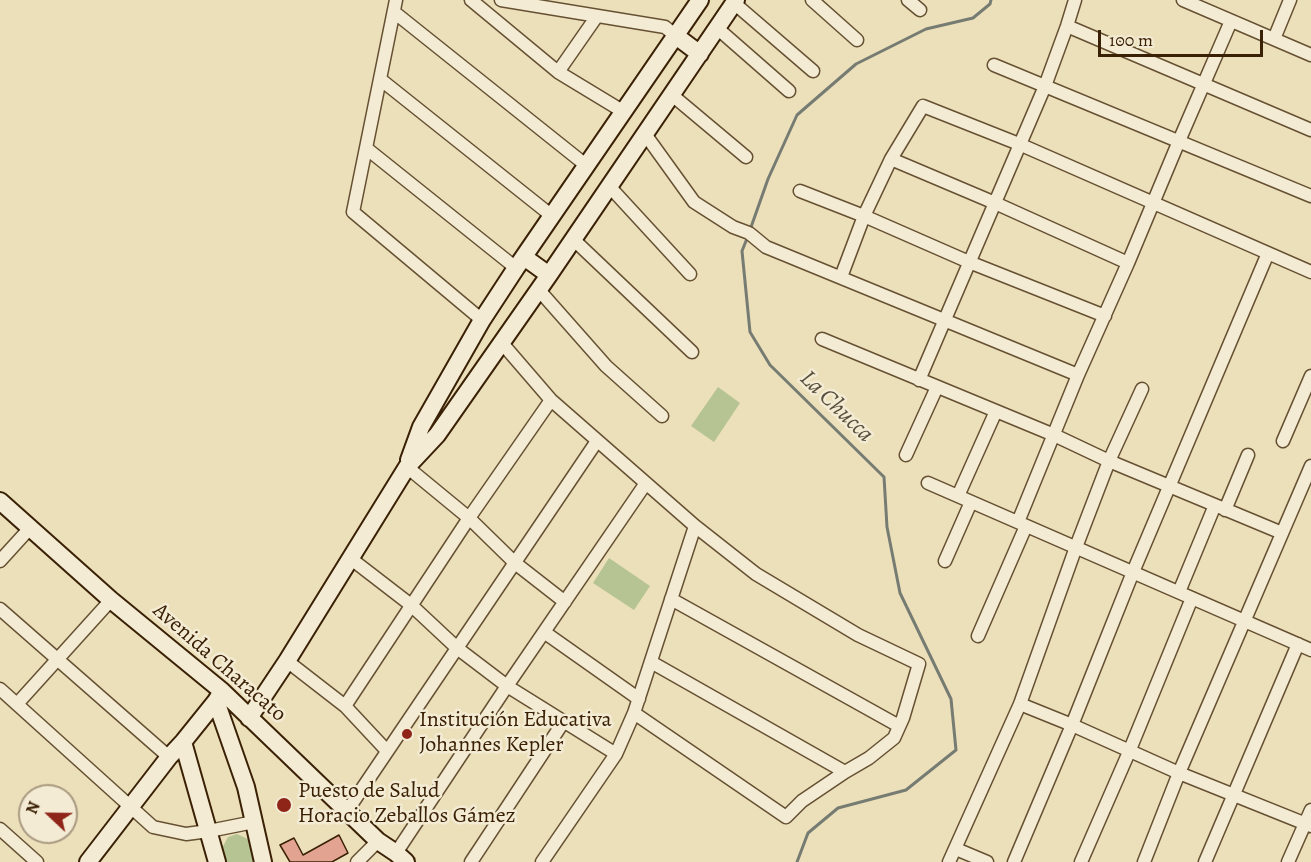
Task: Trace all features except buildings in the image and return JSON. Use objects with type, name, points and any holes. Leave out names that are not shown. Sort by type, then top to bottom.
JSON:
[{"type":"street","points":[[471,0],[558,72],[624,112]]},
{"type":"street","points":[[501,0],[665,27],[700,54]]},
{"type":"street","points":[[407,467],[421,427],[482,320],[700,0]]},
{"type":"street","points":[[812,0],[857,40]]},
{"type":"street","points":[[908,0],[920,10]]},
{"type":"street","points":[[920,380],[1045,86],[1075,0]]},
{"type":"street","points":[[1183,0],[1311,55]]},
{"type":"street","points":[[1274,39],[1290,0]]},
{"type":"street","points":[[249,718],[407,467],[436,435],[549,275],[735,2],[813,71]]},
{"type":"street","points":[[482,320],[353,212],[395,6],[587,166]]},
{"type":"street","points":[[558,72],[597,16]]},
{"type":"street","points":[[978,636],[1078,375],[1231,21]]},
{"type":"street","points":[[1067,26],[1311,130]]},
{"type":"street","points":[[717,28],[789,91]]},
{"type":"street","points":[[994,64],[1311,196]]},
{"type":"street","points":[[380,80],[552,216]]},
{"type":"street","points":[[672,95],[746,157]]},
{"type":"street","points":[[841,277],[864,216],[891,159],[923,106],[1019,144],[1268,254],[1310,268]]},
{"type":"street","points":[[645,134],[694,202],[749,233],[766,247],[1078,375]]},
{"type":"street","points":[[366,148],[520,262],[549,275]]},
{"type":"street","points":[[891,159],[1128,263]]},
{"type":"street","points":[[609,186],[690,274]]},
{"type":"street","points":[[800,191],[1105,316]]},
{"type":"street","points":[[573,239],[692,352]]},
{"type":"street","points":[[1014,862],[1133,572],[1268,254]]},
{"type":"street","points":[[538,289],[606,366],[662,416]]},
{"type":"street","points":[[822,339],[1282,533]]},
{"type":"street","points":[[501,342],[550,400],[695,526],[756,574],[858,635],[919,664],[903,718],[894,738],[869,758],[844,771],[802,801],[786,817],[634,714]]},
{"type":"street","points":[[1283,441],[1311,376]]},
{"type":"street","points":[[906,455],[937,387]]},
{"type":"street","points":[[949,862],[1020,704],[1109,461],[1142,388]]},
{"type":"street","points":[[345,706],[550,400]]},
{"type":"street","points":[[958,496],[996,411]]},
{"type":"street","points":[[347,811],[597,441]]},
{"type":"street","points":[[1179,592],[1248,455]]},
{"type":"street","points":[[1144,862],[1179,773],[1311,466]]},
{"type":"street","points":[[407,467],[469,518],[514,563],[565,602]]},
{"type":"street","points":[[401,857],[507,686],[646,483]]},
{"type":"street","points":[[928,483],[1311,650]]},
{"type":"street","name":"Avenida Characato","points":[[0,501],[219,696],[249,718],[378,841],[401,857]]},
{"type":"street","points":[[945,561],[971,502]]},
{"type":"street","points":[[542,862],[616,754],[634,714],[695,526]]},
{"type":"street","points":[[0,561],[30,528]]},
{"type":"street","points":[[350,558],[411,605],[457,648],[507,686],[616,754]]},
{"type":"street","points":[[1081,862],[1129,752],[1191,598]]},
{"type":"street","points":[[671,599],[899,726]]},
{"type":"street","points":[[17,704],[111,600]]},
{"type":"street","points":[[0,609],[169,757]]},
{"type":"street","points":[[544,632],[639,699]]},
{"type":"street","points":[[1205,862],[1298,644]]},
{"type":"street","points":[[286,661],[345,706],[387,751]]},
{"type":"street","points":[[651,662],[844,771]]},
{"type":"street","points":[[0,689],[153,827],[186,834],[254,822]]},
{"type":"street","points":[[87,862],[219,696]]},
{"type":"street","points":[[219,696],[246,787],[263,862]]},
{"type":"street","points":[[1020,704],[1129,752],[1308,825]]},
{"type":"street","points":[[471,862],[564,721]]},
{"type":"street","points":[[183,742],[217,862]]},
{"type":"street","points":[[1288,862],[1308,825],[1311,810]]},
{"type":"street","points":[[0,829],[37,862]]},
{"type":"street","points":[[357,862],[378,841]]},
{"type":"street","points":[[956,849],[987,862]]},
{"type":"green space","points":[[718,387],[740,403],[714,442],[691,426]]},
{"type":"green space","points":[[609,558],[650,586],[634,610],[593,583]]},
{"type":"green space","points":[[237,834],[252,841],[257,862],[224,862],[221,850],[228,837]]},
{"type":"waterway","name":"La Chucca","points":[[750,230],[768,179],[797,115],[856,64],[926,29],[973,18],[990,4],[991,0]]},
{"type":"waterway","name":"La Chucca","points":[[748,236],[742,251],[750,332],[770,365],[884,477],[887,527],[900,593],[951,699],[956,750],[906,790],[838,808],[808,833],[797,862]]},
{"type":"place","name":"Institución Educativa Johannes Kepler","points":[[407,734]]},
{"type":"place","name":"Puesto de Salud Horacio Zeballos Gámez","points":[[284,805]]}]
